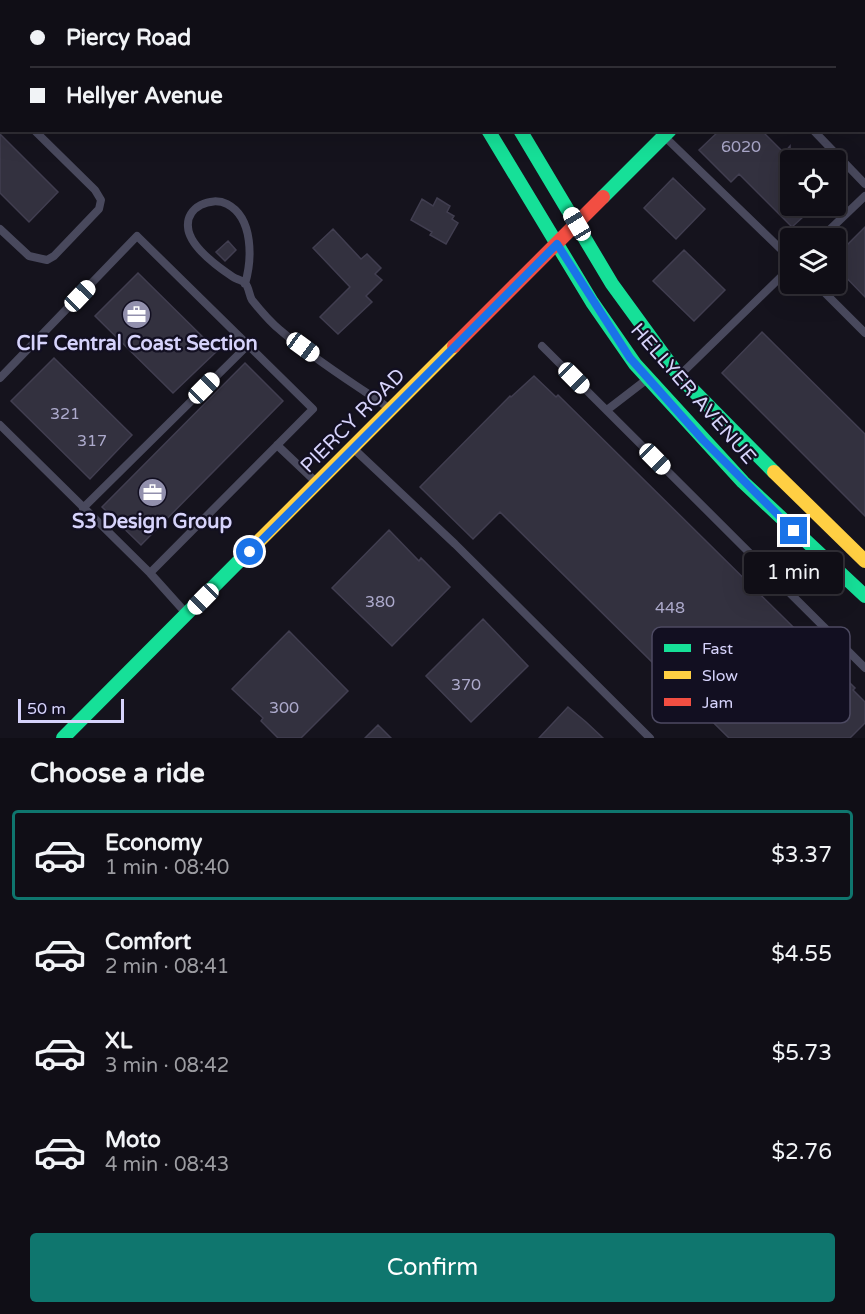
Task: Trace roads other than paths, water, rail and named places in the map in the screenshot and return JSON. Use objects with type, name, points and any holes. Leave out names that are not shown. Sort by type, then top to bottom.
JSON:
[{"type":"main road","name":"HELLYER AVENUE","points":[[489,132],[616,338],[648,378],[711,449],[826,562],[865,596]]},
{"type":"main road","name":"HELLYER AVENUE","points":[[521,132],[612,284],[679,375],[725,425],[865,561]]},
{"type":"main road","name":"PIERCY ROAD","points":[[63,738],[667,133]]},
{"type":"lane","points":[[1,233],[29,256],[47,260],[54,256],[99,209],[101,200],[95,190],[36,132]]},
{"type":"lane","points":[[815,132],[865,184]]},
{"type":"lane","points":[[667,133],[780,248]]},
{"type":"lane","points":[[831,228],[865,196]]},
{"type":"lane","points":[[245,284],[216,264],[196,244],[188,230],[188,221],[192,212],[201,205],[215,201],[229,205],[244,223],[249,237],[245,284],[251,298],[279,330],[359,388],[377,398],[391,411]]},
{"type":"lane","points":[[0,378],[137,236],[313,409],[150,573]]},
{"type":"lane","points":[[679,375],[780,278]]},
{"type":"lane","points":[[826,294],[865,333]]},
{"type":"lane","points":[[83,508],[248,345]]},
{"type":"lane","points":[[542,346],[824,627]]},
{"type":"lane","points":[[607,410],[648,378]]},
{"type":"lane","points":[[0,425],[150,573],[188,615]]},
{"type":"lane","points":[[277,445],[318,484]]},
{"type":"lane","points":[[353,448],[455,544],[650,738]]},
{"type":"lane","points":[[850,653],[865,668]]},
{"type":"place","name":"CIF Central Coast Section","points":[[137,314]]},
{"type":"place","name":"S3 Design Group","points":[[152,492]]}]
